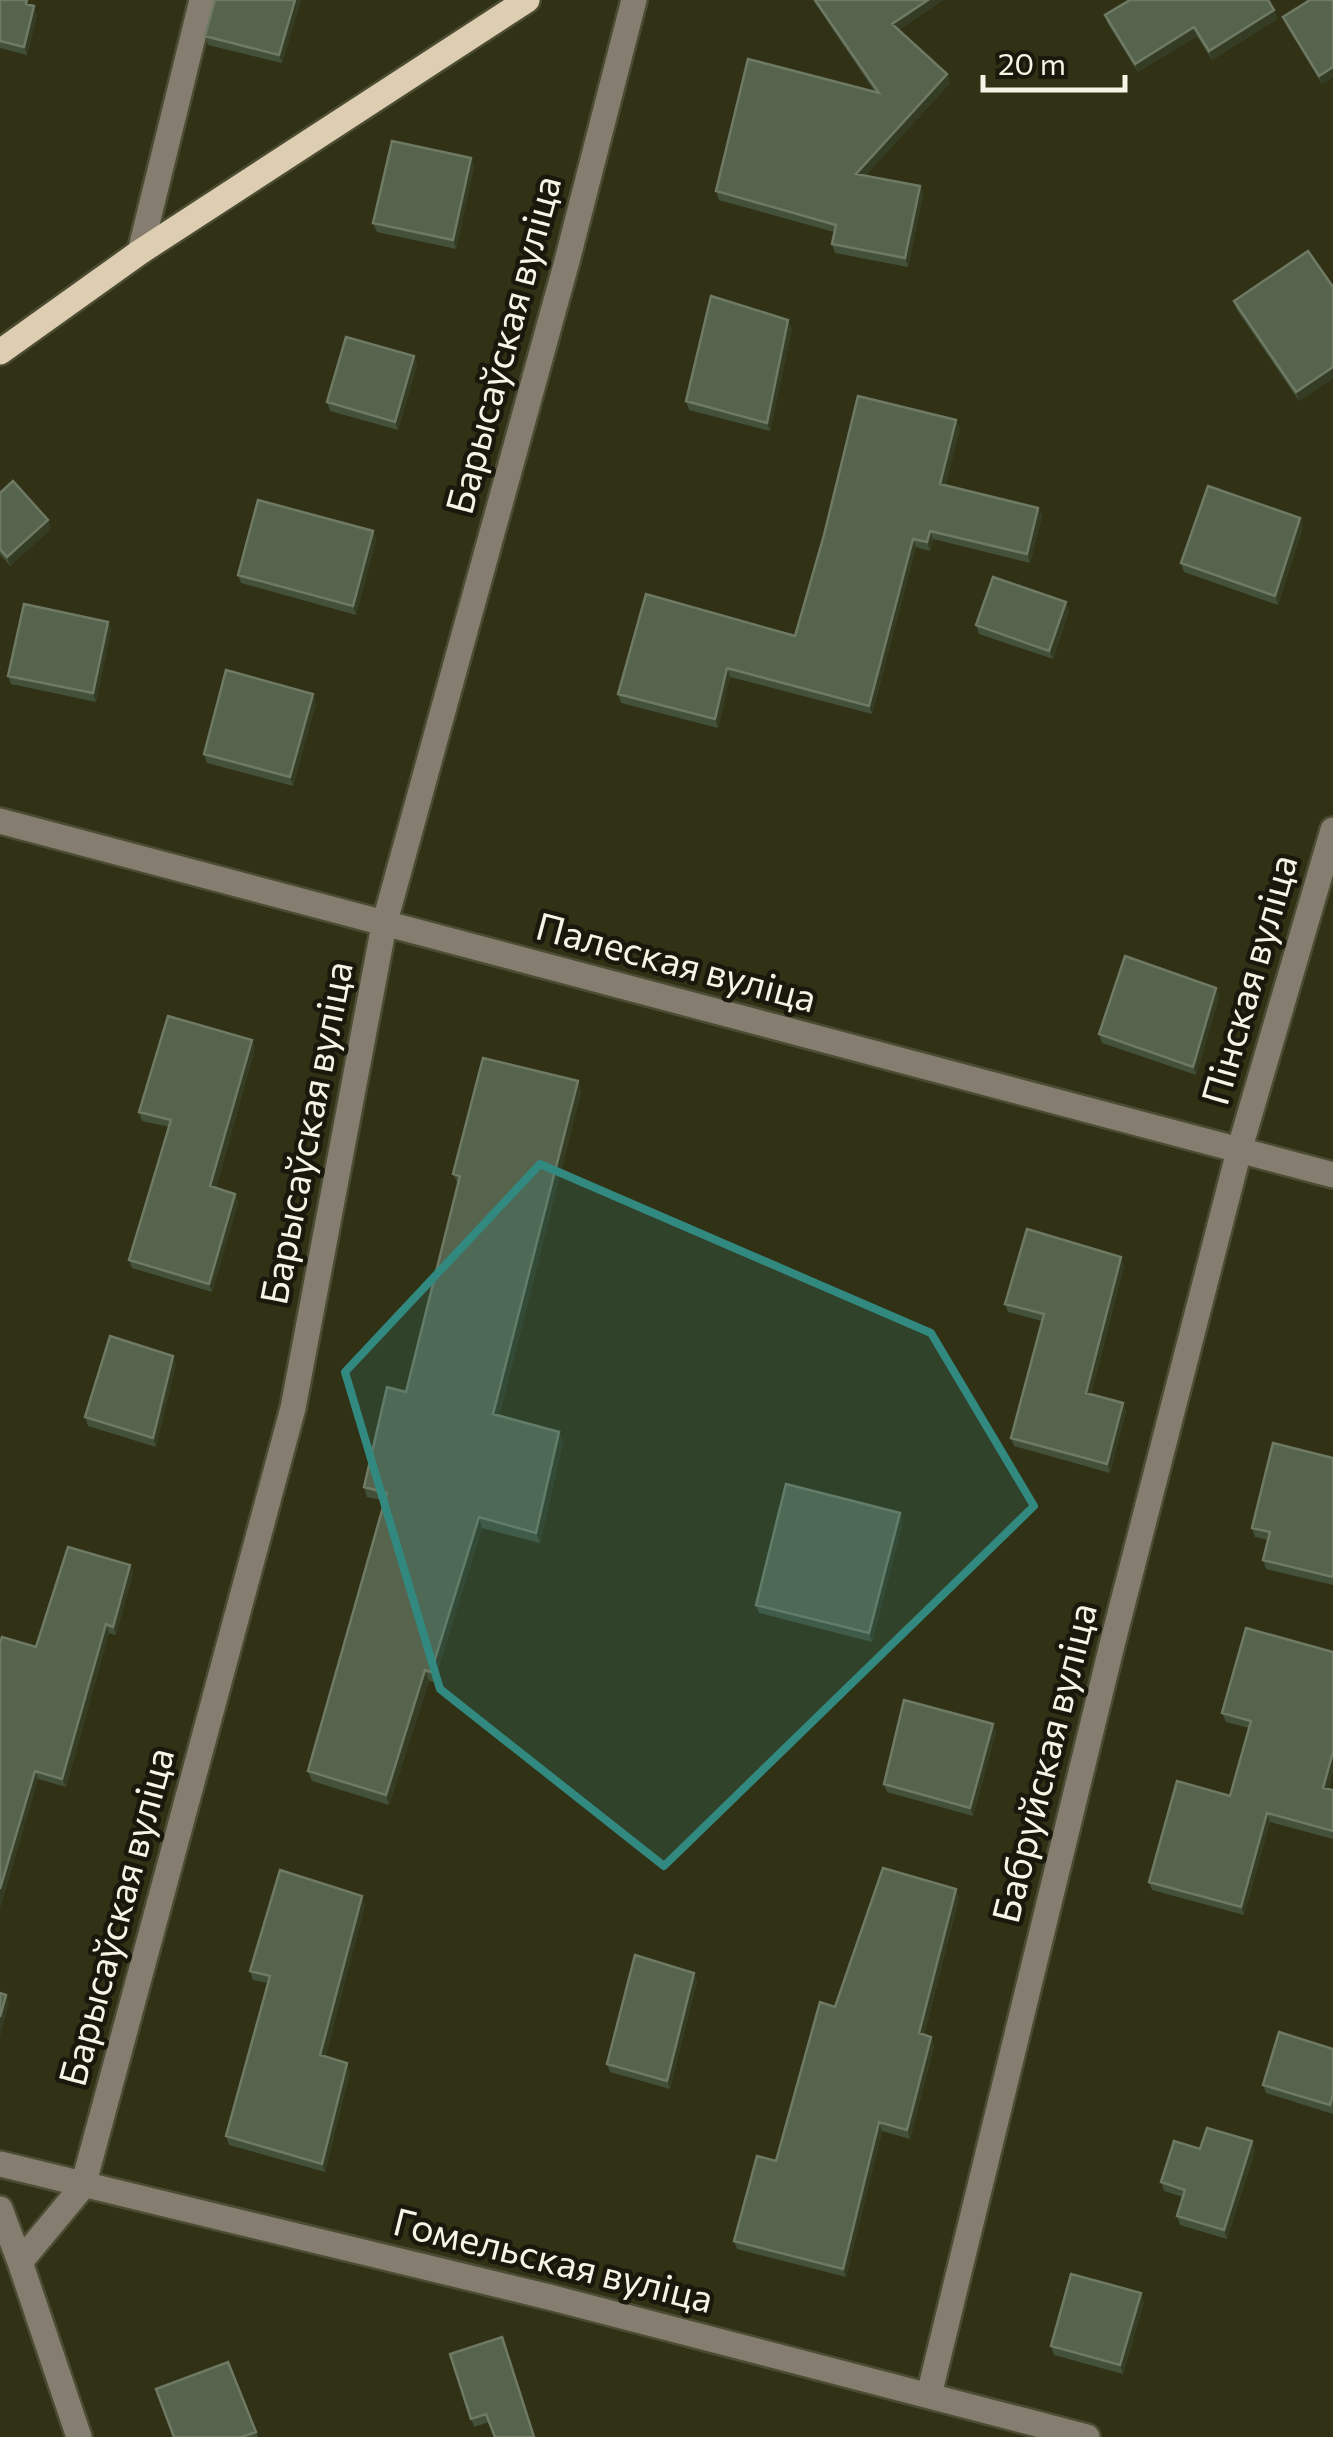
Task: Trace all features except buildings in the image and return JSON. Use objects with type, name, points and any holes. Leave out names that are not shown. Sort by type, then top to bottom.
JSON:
[{"type":"main road","points":[[0,352],[140,252],[527,0]]},
{"type":"street","points":[[140,252],[202,0]]},
{"type":"street","name":"Барысаўская вуліца","points":[[20,2262],[84,2186],[293,1408],[384,925],[634,0]]},
{"type":"street","name":"Палеская вуліца","points":[[0,821],[1333,1175]]},
{"type":"street","name":"Пінская вуліца","points":[[1239,1150],[1333,830]]},
{"type":"street","name":"Бабруйская вуліца","points":[[929,2396],[1113,1641],[1239,1150]]},
{"type":"street","name":"Гомельская вуліца","points":[[0,2164],[548,2297],[1087,2437]]},
{"type":"street","points":[[0,2209],[79,2437]]},
{"type":"highlighted area","points":[[540,1164],[931,1333],[1034,1506],[664,1866],[440,1689],[345,1372]]}]
